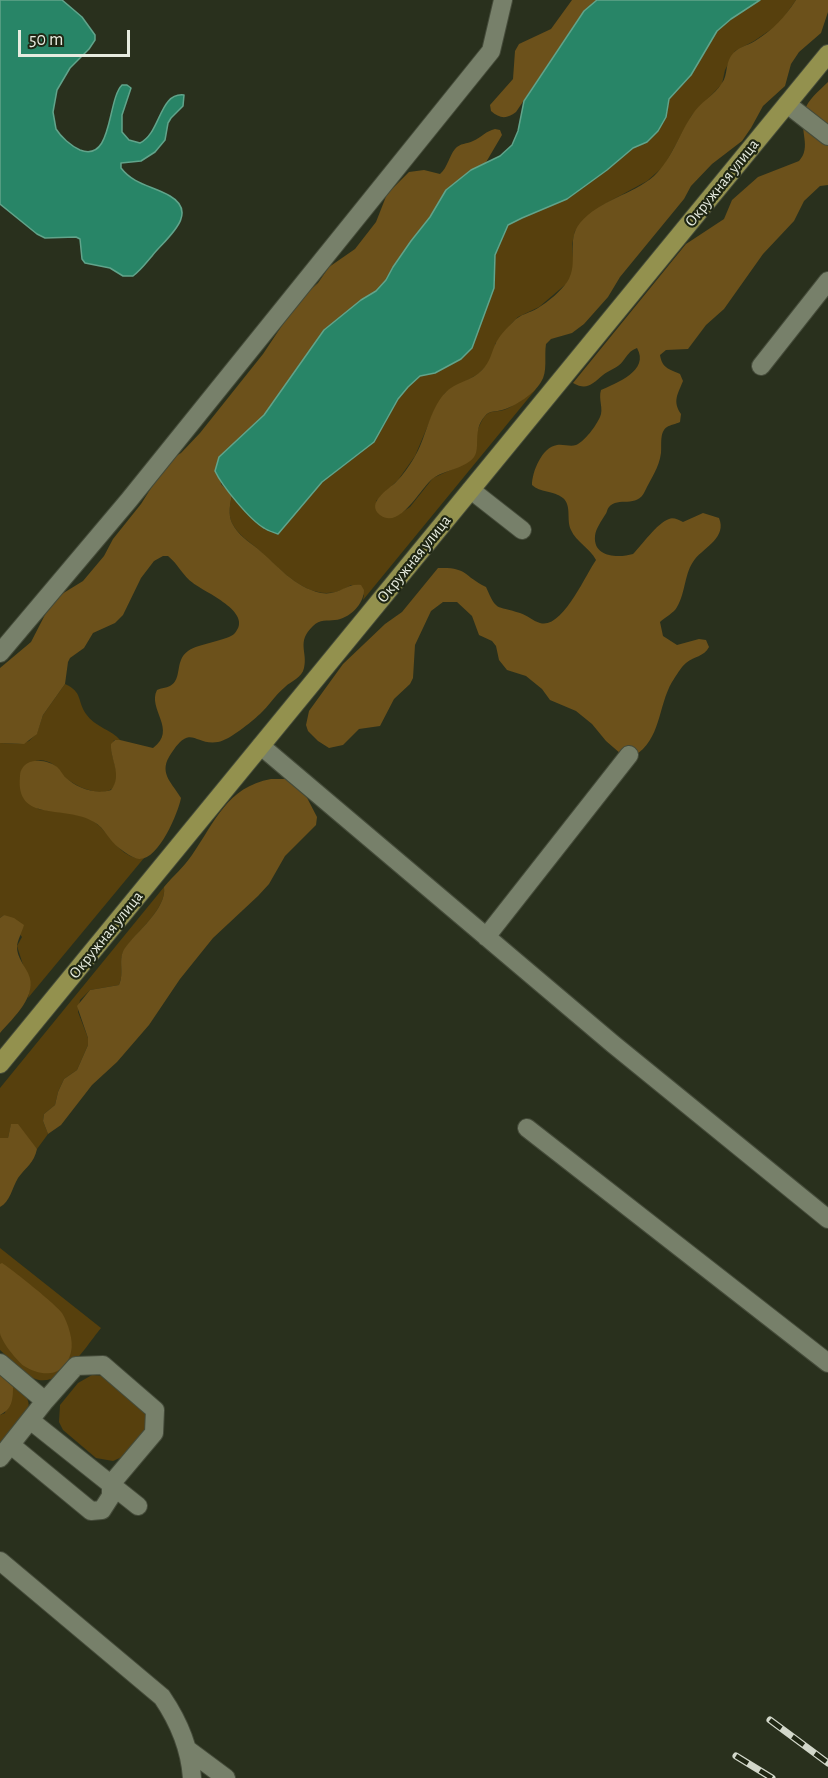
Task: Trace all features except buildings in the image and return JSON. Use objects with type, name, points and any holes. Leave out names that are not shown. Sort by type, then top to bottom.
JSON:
[{"type":"main road","name":"Окружная улица","points":[[0,1064],[828,54]]},
{"type":"lane","points":[[0,653],[129,500],[491,51],[503,0]]},
{"type":"lane","points":[[787,104],[828,136]]},
{"type":"lane","points":[[761,366],[828,281]]},
{"type":"lane","points":[[471,490],[522,530]]},
{"type":"lane","points":[[261,746],[613,1044],[828,1219]]},
{"type":"lane","points":[[486,937],[629,755]]},
{"type":"lane","points":[[527,1128],[828,1363]]},
{"type":"lane","points":[[0,1364],[45,1401]]},
{"type":"lane","points":[[103,1365],[155,1410],[154,1433],[111,1484],[111,1496],[102,1510],[91,1511],[5,1452],[30,1420],[76,1366],[103,1365]]},
{"type":"lane","points":[[30,1420],[138,1506]]},
{"type":"lane","points":[[0,1561],[162,1697],[175,1716],[187,1749],[192,1778]]},
{"type":"lane","points":[[187,1749],[226,1778]]},
{"type":"shaded area","points":[[0,0],[62,0],[82,17],[95,35],[95,40],[89,49],[70,68],[57,90],[53,112],[56,129],[66,141],[80,150],[91,152],[104,139],[117,93],[122,85],[131,88],[122,115],[122,132],[129,140],[140,143],[152,131],[170,100],[184,95],[183,106],[171,118],[165,140],[155,152],[141,161],[121,163],[121,168],[126,174],[170,196],[179,203],[182,211],[181,219],[171,235],[133,276],[123,276],[110,268],[85,263],[82,259],[80,239],[76,237],[45,238],[0,204]]},
{"type":"shaded area","points":[[572,0],[597,0],[584,11],[516,112],[504,117],[494,114],[490,105],[513,79],[515,51],[519,44],[551,29]]},
{"type":"shaded area","points":[[597,0],[760,0],[717,31],[691,75],[669,99],[666,117],[658,131],[647,142],[633,148],[567,199],[508,225],[495,255],[494,288],[472,348],[461,359],[435,373],[420,376],[408,387],[398,399],[374,442],[322,482],[278,534],[258,524],[230,494],[215,471],[219,457],[264,415],[324,330],[361,300],[376,291],[386,280],[446,190],[471,170],[500,156],[512,145],[518,131],[524,101],[584,11]]},
{"type":"shaded area","points":[[760,0],[796,0],[779,24],[735,51],[725,70],[722,84],[692,115],[664,166],[647,181],[601,206],[575,231],[572,244],[574,271],[566,284],[539,307],[518,317],[513,322],[495,344],[495,351],[488,364],[478,374],[445,393],[434,411],[415,456],[398,480],[376,501],[398,515],[410,507],[433,478],[466,463],[477,431],[486,415],[509,408],[536,389],[363,600],[364,595],[351,585],[338,591],[325,593],[313,591],[279,569],[234,527],[230,509],[232,495],[242,506],[301,507],[322,482],[362,452],[383,427],[398,399],[408,387],[420,376],[435,373],[461,359],[472,348],[494,288],[495,255],[508,225],[567,199],[633,148],[647,142],[666,117],[669,99],[691,75],[717,31]]},
{"type":"shaded area","points":[[796,0],[828,0],[828,12],[821,33],[799,52],[791,64],[785,86],[763,106],[742,141],[712,164],[691,186],[684,199],[620,277],[608,297],[584,324],[572,333],[551,339],[546,344],[545,369],[541,382],[519,403],[485,416],[479,427],[474,457],[461,466],[435,477],[396,517],[388,518],[380,515],[375,506],[377,501],[399,479],[412,461],[435,408],[445,393],[478,374],[487,364],[496,342],[508,327],[519,317],[535,310],[558,293],[567,282],[571,275],[573,237],[580,223],[596,209],[654,176],[671,154],[695,110],[722,83],[733,53],[773,28]]},
{"type":"shaded area","points":[[828,82],[828,185],[820,186],[804,201],[794,221],[763,254],[724,309],[706,325],[688,349],[666,350],[660,355],[664,365],[680,374],[683,381],[676,401],[681,414],[680,422],[664,429],[658,463],[642,496],[637,500],[617,502],[608,508],[595,536],[595,543],[602,552],[614,556],[627,555],[633,554],[655,529],[669,519],[683,522],[703,513],[719,518],[721,525],[718,536],[691,564],[677,607],[660,622],[663,636],[677,645],[699,639],[706,640],[709,647],[704,653],[684,665],[672,682],[654,732],[643,749],[634,756],[621,754],[576,711],[550,700],[542,689],[526,676],[507,670],[499,660],[496,646],[492,641],[479,635],[472,616],[457,602],[443,602],[431,611],[415,645],[413,678],[410,684],[394,699],[380,726],[359,729],[343,745],[329,748],[318,741],[308,731],[306,725],[309,711],[343,664],[385,624],[402,612],[438,568],[460,570],[486,587],[492,600],[498,606],[523,614],[540,623],[548,623],[565,610],[596,560],[571,530],[566,501],[559,495],[532,485],[534,474],[542,455],[547,450],[557,445],[576,445],[590,433],[601,414],[601,390],[622,380],[635,370],[640,356],[637,348],[630,352],[619,365],[589,385],[582,386],[573,383],[686,244],[724,219],[732,200],[758,177],[799,161],[805,150],[804,112],[811,99]]},
{"type":"shaded area","points":[[495,129],[500,130],[502,135],[485,164],[471,170],[446,190],[386,280],[376,291],[361,300],[324,330],[264,415],[219,457],[221,484],[232,495],[231,520],[240,534],[287,575],[311,590],[327,593],[361,585],[364,590],[359,605],[345,617],[321,621],[313,626],[305,637],[305,662],[301,674],[281,690],[246,726],[218,742],[188,737],[176,746],[166,763],[166,774],[181,798],[172,824],[154,852],[146,857],[139,859],[123,851],[94,822],[70,814],[34,807],[25,801],[21,791],[20,776],[24,766],[34,761],[53,765],[70,781],[86,790],[99,792],[111,790],[116,773],[111,744],[115,740],[120,740],[153,748],[163,734],[156,705],[157,690],[174,683],[181,660],[188,651],[235,633],[239,625],[238,618],[233,610],[189,580],[168,556],[154,561],[141,578],[123,615],[115,623],[93,633],[84,648],[70,658],[65,684],[43,715],[37,734],[24,744],[0,743],[0,668],[31,642],[49,607],[57,597],[83,581],[104,556],[113,539],[141,504],[168,461],[181,453],[200,433],[263,354],[299,300],[318,283],[329,267],[355,249],[376,222],[387,194],[409,172],[424,170],[440,174],[457,147]]},
{"type":"shaded area","points":[[65,684],[75,690],[86,714],[120,740],[114,740],[112,749],[117,774],[116,782],[110,790],[102,792],[86,789],[63,776],[54,765],[38,760],[25,767],[20,776],[38,809],[69,812],[91,819],[123,851],[136,858],[144,858],[28,998],[30,987],[17,946],[22,937],[4,915],[0,918],[0,743],[20,744],[29,741],[37,733],[43,715]]},
{"type":"shaded area","points":[[271,779],[286,779],[303,790],[317,817],[316,825],[285,856],[269,884],[213,938],[180,979],[149,1025],[117,1062],[92,1085],[61,1125],[48,1134],[43,1121],[44,1114],[55,1105],[64,1079],[77,1070],[88,1045],[88,1038],[77,1006],[90,990],[119,985],[123,952],[156,912],[164,895],[164,887],[189,859],[233,798],[256,783]]},
{"type":"shaded area","points":[[164,887],[161,904],[123,953],[119,985],[90,990],[80,1000],[78,1012],[88,1038],[88,1045],[77,1070],[64,1079],[55,1105],[44,1114],[43,1121],[48,1134],[37,1149],[23,1133],[11,1125],[8,1138],[0,1138],[0,1088]]},
{"type":"shaded area","points":[[4,915],[24,925],[17,951],[28,973],[30,990],[23,1006],[0,1033],[0,918]]},
{"type":"shaded area","points":[[11,1124],[18,1124],[37,1149],[32,1161],[18,1178],[9,1198],[0,1207],[0,1138],[8,1138]]},
{"type":"shaded area","points":[[0,1248],[101,1328],[72,1365],[53,1378],[43,1380],[33,1378],[0,1350]]},
{"type":"shaded area","points":[[2,1263],[62,1313],[70,1332],[72,1348],[68,1361],[58,1371],[45,1373],[31,1370],[24,1366],[3,1341],[0,1333],[0,1264]]},
{"type":"shaded area","points":[[0,1374],[13,1387],[13,1396],[7,1410],[0,1415]]},
{"type":"shaded area","points":[[92,1375],[106,1376],[142,1407],[146,1414],[147,1426],[144,1433],[122,1457],[113,1461],[96,1458],[63,1430],[59,1422],[60,1405],[78,1383]]},
{"type":"shaded area","points":[[10,1382],[25,1395],[28,1409],[22,1424],[0,1449],[0,1415],[5,1413]]},
{"type":"railway","points":[[770,1720],[828,1763]]},
{"type":"railway","points":[[736,1756],[772,1778]]}]
